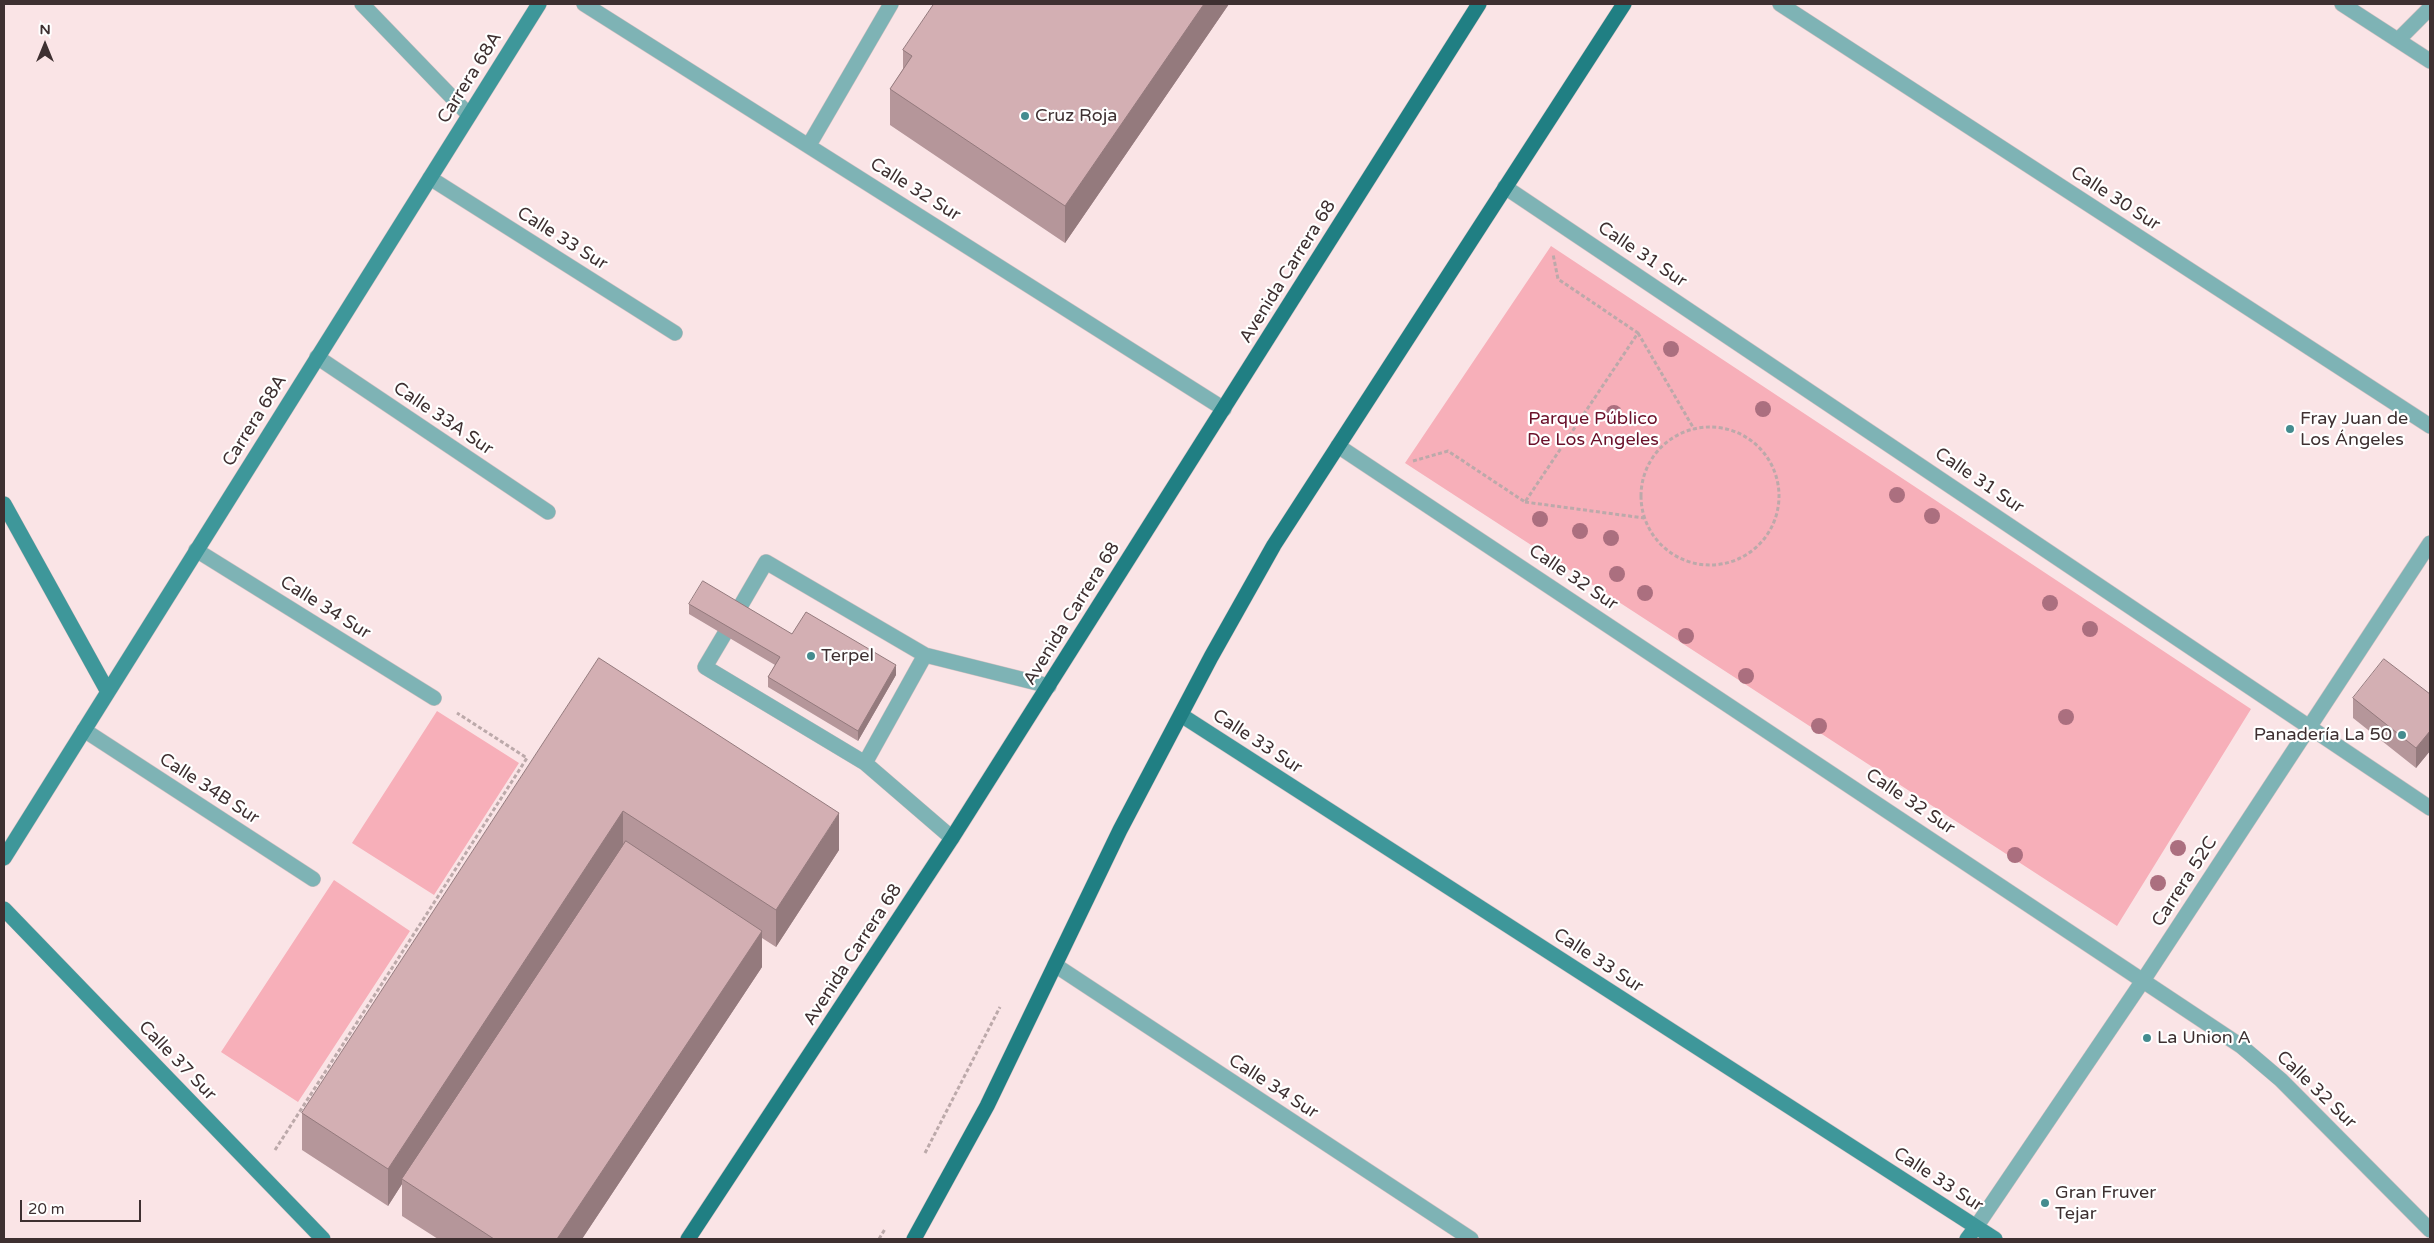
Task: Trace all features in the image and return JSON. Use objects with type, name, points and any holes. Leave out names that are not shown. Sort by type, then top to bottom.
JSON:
[{"type":"main road","name":"Avenida Carrera 68","points":[[688,1239],[952,838],[1479,4]]},
{"type":"main road","points":[[914,1239],[987,1106],[1120,830],[1274,545],[1624,4]]},
{"type":"street","points":[[362,4],[469,115]]},
{"type":"street","name":"Carrera 68A","points":[[4,858],[539,4]]},
{"type":"street","name":"Calle 32 Sur","points":[[584,4],[1224,409]]},
{"type":"street","points":[[809,146],[891,4]]},
{"type":"street","name":"Calle 30 Sur","points":[[1780,4],[2430,426]]},
{"type":"street","points":[[2342,4],[2430,61]]},
{"type":"street","points":[[2398,40],[2430,8]]},
{"type":"street","name":"Calle 33 Sur","points":[[430,178],[675,333]]},
{"type":"street","name":"Calle 31 Sur","points":[[1505,187],[2430,808]]},
{"type":"street","name":"Calle 33A Sur","points":[[317,357],[548,512]]},
{"type":"street","name":"Calle 32 Sur","points":[[1338,446],[2144,979],[2241,1046],[2281,1080],[2430,1230]]},
{"type":"street","points":[[4,504],[108,692]]},
{"type":"street","name":"Carrera 52C","points":[[1972,1233],[2144,979],[2430,543]]},
{"type":"street","name":"Calle 34 Sur","points":[[196,550],[434,698]]},
{"type":"street","points":[[738,612],[766,562],[925,655],[1049,686]]},
{"type":"street","points":[[724,635],[705,667],[865,763],[952,838]]},
{"type":"street","points":[[865,763],[925,655]]},
{"type":"street","name":"Calle 33 Sur","points":[[1181,715],[1972,1233],[1995,1239]]},
{"type":"street","name":"Calle 34B Sur","points":[[84,730],[313,879]]},
{"type":"street","name":"Calle 37 Sur","points":[[4,909],[323,1239]]},
{"type":"street","name":"Calle 34 Sur","points":[[1055,965],[1471,1239]]},
{"type":"path","points":[[1544,212],[1558,279],[1638,333],[1694,429]]},
{"type":"path","points":[[1525,502],[1638,333]]},
{"type":"path","points":[[1716,428],[1738,434],[1758,446],[1771,464],[1779,486],[1778,508],[1771,530],[1757,548],[1737,560],[1714,565],[1692,563],[1671,554],[1655,538],[1644,518],[1640,495],[1645,473],[1655,453],[1673,438],[1694,429],[1716,428]]},
{"type":"path","points":[[1376,472],[1448,451],[1525,502],[1644,518]]},
{"type":"path","points":[[274,1152],[527,758],[434,698]]},
{"type":"green space","name":"Parque Público De Los Angeles","points":[[1551,246],[2251,709],[2117,926],[1405,463]]},
{"type":"green space","points":[[437,711],[519,763],[434,895],[352,843]]},
{"type":"green space","points":[[334,880],[410,931],[298,1102],[221,1052]]},
{"type":"building","name":"Cruz Roja","points":[[934,4],[1204,4],[1065,206],[890,89],[912,56],[903,50]]},
{"type":"building","name":"Terpel","points":[[703,581],[792,634],[806,612],[896,665],[858,731],[768,677],[780,657],[689,604]]},
{"type":"building","points":[[599,658],[839,813],[776,910],[623,811],[388,1169],[302,1113]]},
{"type":"building","name":"Panadería La 50","points":[[2384,659],[2430,694],[2430,731],[2416,748],[2353,698]]},
{"type":"building","points":[[626,841],[762,931],[557,1239],[494,1239],[402,1179]]},
{"type":"place","name":"Cruz Roja","points":[[1025,116]]},
{"type":"place","name":"Fray Juan de Los Ángeles","points":[[2290,429]]},
{"type":"place","name":"Terpel","points":[[811,656]]},
{"type":"place","name":"Panadería La 50","points":[[2402,735]]},
{"type":"place","name":"La Union A","points":[[2147,1038]]},
{"type":"place","name":"Gran Fruver Tejar","points":[[2045,1203]]}]
